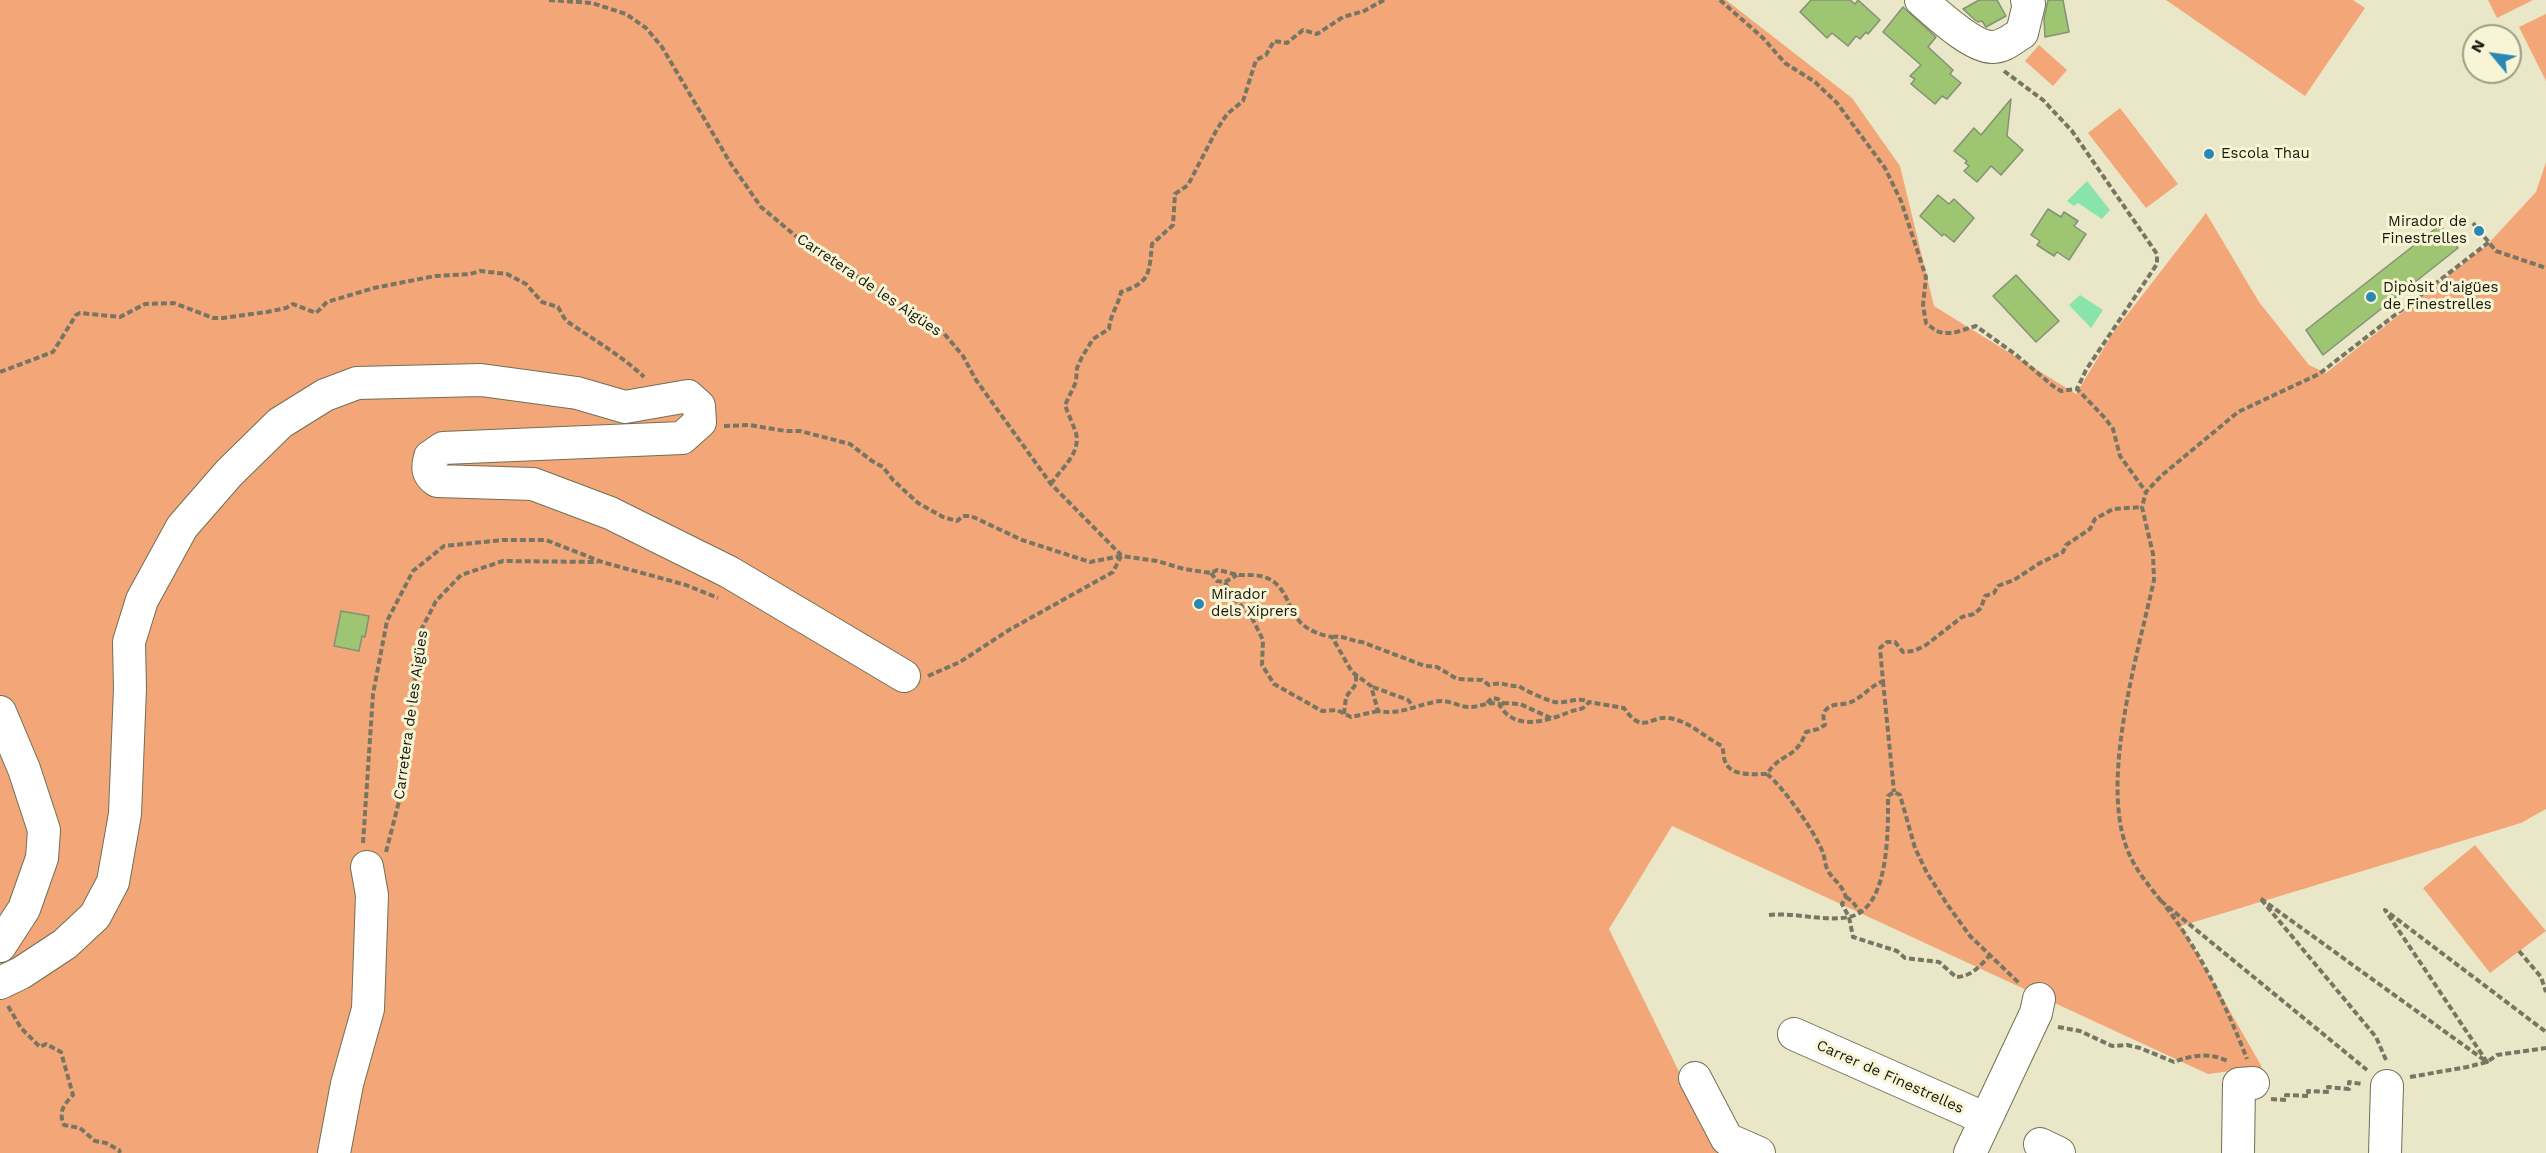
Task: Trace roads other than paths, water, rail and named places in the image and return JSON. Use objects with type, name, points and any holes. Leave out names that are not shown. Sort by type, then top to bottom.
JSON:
[{"type":"street","points":[[1921,0],[1963,35],[1990,47],[2005,45],[2022,33],[2029,4],[2027,0]]},
{"type":"street","points":[[3,992],[21,973],[65,944],[95,916],[113,882],[125,814],[130,688],[129,642],[142,600],[182,527],[229,473],[280,423],[325,394],[357,383],[481,380],[578,393],[625,407],[659,403],[688,396],[699,406],[700,422],[682,438],[443,448],[430,457],[427,468],[431,477],[437,481],[532,484],[609,513],[729,573],[904,676]]},
{"type":"street","points":[[0,712],[24,769],[44,830],[42,858],[24,909],[0,946]]},
{"type":"street","points":[[334,1153],[347,1084],[368,1009],[375,872]]},
{"type":"street","points":[[1970,1153],[2037,1006]]},
{"type":"street","name":"Carrer de Finestrelles","points":[[1794,1034],[1986,1119]]},
{"type":"street","points":[[1695,1077],[1728,1139],[1759,1153]]},
{"type":"street","points":[[2385,1083],[2385,1153]]},
{"type":"street","points":[[2238,1153],[2246,1084]]},
{"type":"place","name":"Escola Thau","points":[[2209,154]]},
{"type":"place","name":"Mirador de Finestrelles","points":[[2479,231]]},
{"type":"place","name":"Dipòsit d'aigües de Finestrelles","points":[[2371,297]]},
{"type":"place","name":"Mirador dels Xiprers","points":[[1199,604]]}]
